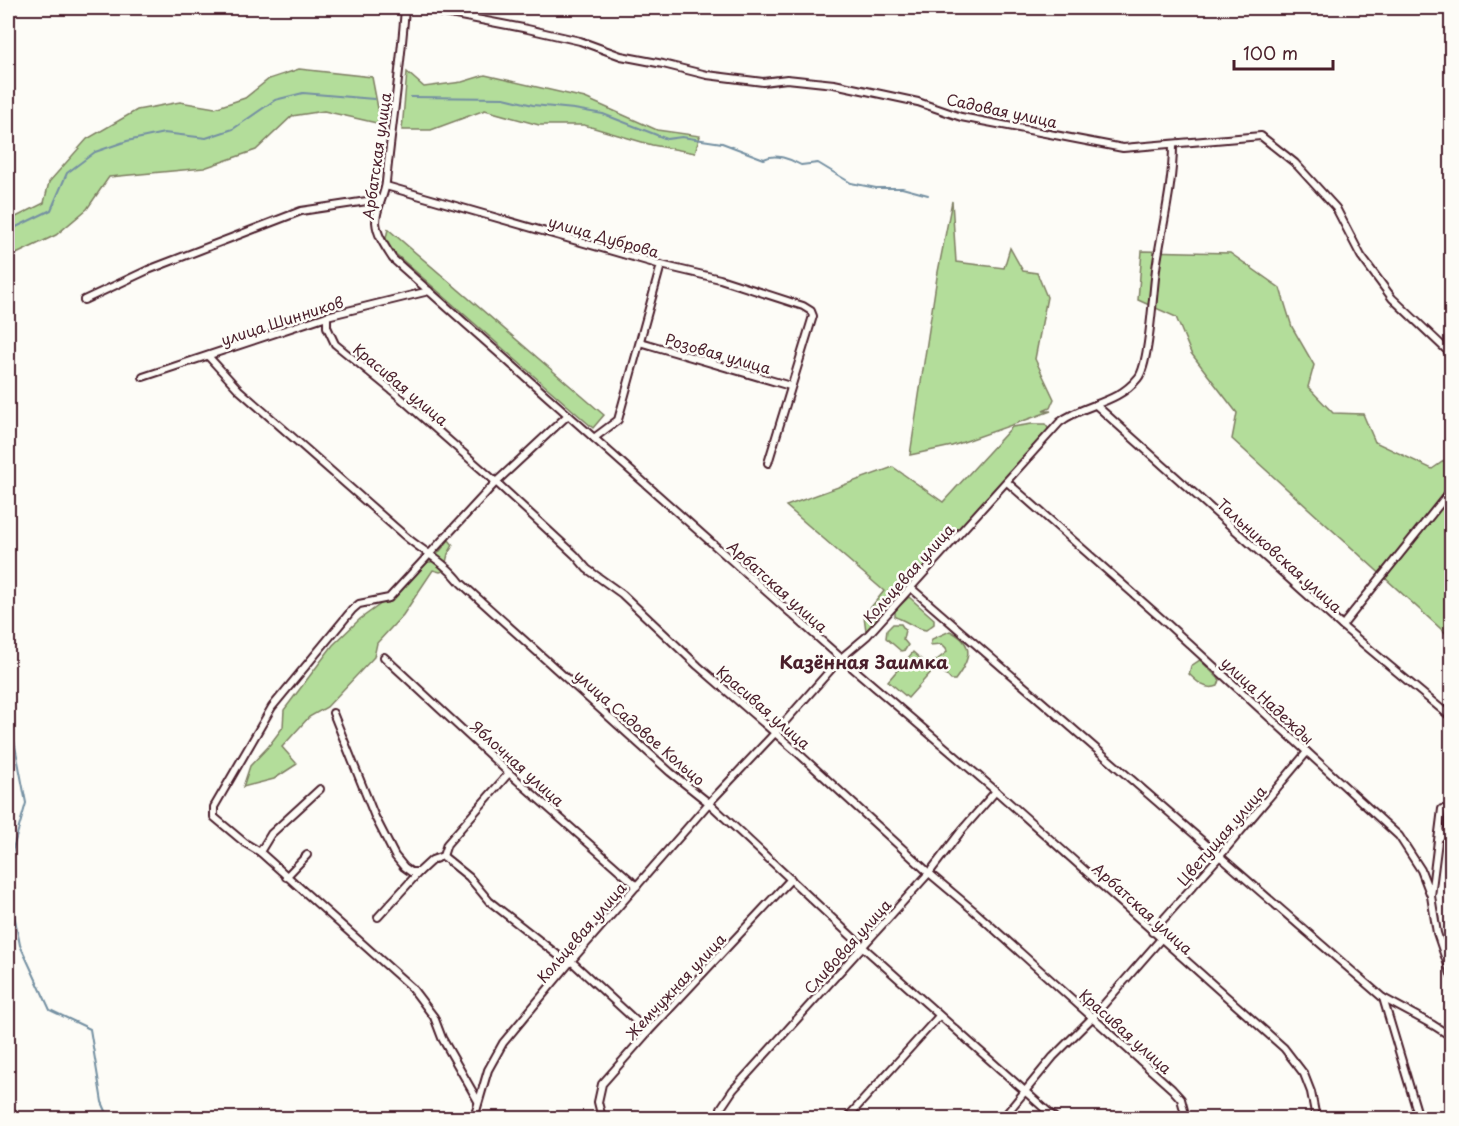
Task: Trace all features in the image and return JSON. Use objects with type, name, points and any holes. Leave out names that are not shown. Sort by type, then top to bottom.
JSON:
[{"type":"street","points":[[8,14],[13,8]]},
{"type":"street","name":"Арбатская улица","points":[[405,8],[400,73],[391,127],[386,186],[380,199],[376,222],[381,241],[393,259],[1284,1048],[1304,1074],[1311,1092],[1316,1119]]},
{"type":"street","name":"Садовая улица","points":[[418,8],[534,31],[580,42],[621,56],[707,75],[763,82],[787,79],[834,84],[918,102],[961,117],[1123,148],[1261,136],[1295,163],[1336,208],[1361,256],[1392,298],[1452,355]]},
{"type":"street","name":"Кольцевая улица","points":[[474,1119],[488,1070],[504,1042],[571,961],[709,803],[841,658],[867,636],[1060,422],[1073,412],[1108,402],[1125,391],[1140,376],[1148,340],[1156,264],[1173,167],[1173,145]]},
{"type":"street","name":"улица Дуброва","points":[[386,186],[661,265],[720,279],[803,306],[811,311],[813,316],[790,386]]},
{"type":"street","points":[[84,300],[148,270],[301,211],[380,199]]},
{"type":"street","points":[[594,438],[618,420],[661,265]]},
{"type":"street","name":"улица Шинников","points":[[143,377],[327,316],[429,291]]},
{"type":"street","name":"Красивая улица","points":[[327,316],[327,327],[335,344],[395,393],[496,482],[575,555],[587,569],[622,594],[774,734],[797,752],[1172,1089],[1181,1099],[1186,1119]]},
{"type":"street","name":"Розовая улица","points":[[640,342],[790,386]]},
{"type":"street","name":"улица Садовое Кольцо","points":[[208,356],[222,374],[256,406],[405,536],[431,554],[634,740],[709,803],[862,947],[1026,1090],[1055,1119]]},
{"type":"street","points":[[768,463],[790,386]]},
{"type":"street","name":"Тальниковская улица","points":[[1096,406],[1342,626],[1452,718]]},
{"type":"street","points":[[478,1101],[442,1038],[434,1017],[412,988],[260,852],[245,843],[214,817],[214,807],[272,707],[352,610],[359,604],[389,598],[496,482],[568,415]]},
{"type":"street","name":"улица Надежды","points":[[1007,482],[1162,619],[1399,836],[1420,870],[1431,896],[1437,933],[1452,977]]},
{"type":"street","points":[[1342,626],[1452,489]]},
{"type":"street","points":[[911,588],[1383,998],[1452,1037]]},
{"type":"street","name":"Яблочная улица","points":[[384,657],[510,774],[637,886]]},
{"type":"street","points":[[333,714],[375,817],[395,856],[411,872],[419,872]]},
{"type":"street","name":"Цветущая улица","points":[[1152,932],[1219,857],[1306,752]]},
{"type":"street","points":[[443,856],[447,844],[510,774]]},
{"type":"street","points":[[260,852],[271,834],[320,789]]},
{"type":"street","name":"Сливовая улица","points":[[721,1119],[721,1108],[734,1090],[929,873],[996,791]]},
{"type":"street","points":[[1431,896],[1442,809]]},
{"type":"street","points":[[1439,838],[1452,826]]},
{"type":"street","points":[[286,877],[308,855]]},
{"type":"street","points":[[378,917],[419,872],[432,860],[443,856]]},
{"type":"street","points":[[443,856],[489,901],[559,956],[571,961],[648,1032]]},
{"type":"street","name":"Жемчужная улица","points":[[602,1119],[598,1102],[602,1084],[791,879]]},
{"type":"street","points":[[1003,1119],[1053,1057],[1092,1018],[1160,940]]},
{"type":"street","points":[[1383,998],[1419,1119]]},
{"type":"street","points":[[846,1119],[939,1016]]},
{"type":"street","points":[[1444,1119],[1452,1113]]},
{"type":"green space","points":[[299,69],[372,77],[381,124],[324,111],[292,116],[256,150],[204,168],[109,177],[87,209],[56,235],[8,258],[8,221],[44,203],[49,182],[87,139],[137,110],[180,102],[215,108],[245,98],[269,79]]},
{"type":"green space","points":[[407,72],[424,87],[462,82],[485,75],[585,98],[657,130],[700,136],[695,153],[652,145],[584,125],[539,125],[485,110],[431,130],[402,130]]},
{"type":"green space","points":[[952,201],[956,262],[1004,268],[1010,248],[1023,271],[1037,273],[1047,297],[1035,359],[1054,399],[1050,408],[1043,411],[1051,411],[952,446],[910,455],[937,277]]},
{"type":"green space","points":[[388,229],[604,415],[593,428],[390,249],[386,238]]},
{"type":"green space","points":[[1142,251],[1230,253],[1280,288],[1292,327],[1314,365],[1308,387],[1333,413],[1363,414],[1375,442],[1432,469],[1451,456],[1451,638],[1232,439],[1237,413],[1191,353],[1176,317],[1138,300]]},
{"type":"green space","points":[[1045,424],[1048,428],[1047,432],[866,631],[864,616],[884,591],[786,506],[893,467],[943,502],[1012,427]]},
{"type":"green space","points":[[449,540],[453,545],[444,571],[433,570],[403,615],[377,643],[374,657],[327,707],[309,717],[282,747],[297,764],[274,779],[243,787],[250,766],[283,727],[284,710],[333,645],[360,619],[389,598],[426,562],[431,562]]},
{"type":"green space","points":[[909,597],[934,619],[934,624],[926,630],[895,617],[895,610]]},
{"type":"green space","points":[[893,624],[901,624],[905,630],[903,639],[908,645],[905,650],[901,651],[886,638],[887,630]]},
{"type":"green space","points":[[950,631],[964,641],[968,653],[964,666],[955,680],[951,680],[934,662],[947,652],[946,648],[942,644],[930,645],[932,639]]},
{"type":"green space","points":[[913,652],[933,670],[908,698],[888,681]]},
{"type":"green space","points":[[1200,660],[1220,680],[1218,686],[1206,687],[1189,674],[1191,666]]},
{"type":"waterway","points":[[8,231],[51,210],[67,173],[95,152],[127,141],[164,133],[206,138],[233,129],[275,100],[303,93],[374,99]]},
{"type":"waterway","points":[[411,97],[504,98],[533,105],[603,114],[667,139],[682,137],[722,143],[764,159],[778,157],[801,165],[818,163],[851,183],[876,188],[902,188],[928,195]]},
{"type":"waterway","points":[[8,709],[26,803],[8,866]]},
{"type":"waterway","points":[[8,877],[10,885]]},
{"type":"waterway","points":[[11,899],[20,945],[50,1010],[90,1029],[102,1102],[109,1118]]},
{"type":"district","name":"Казённая Заимка","points":[[864,661]]}]
